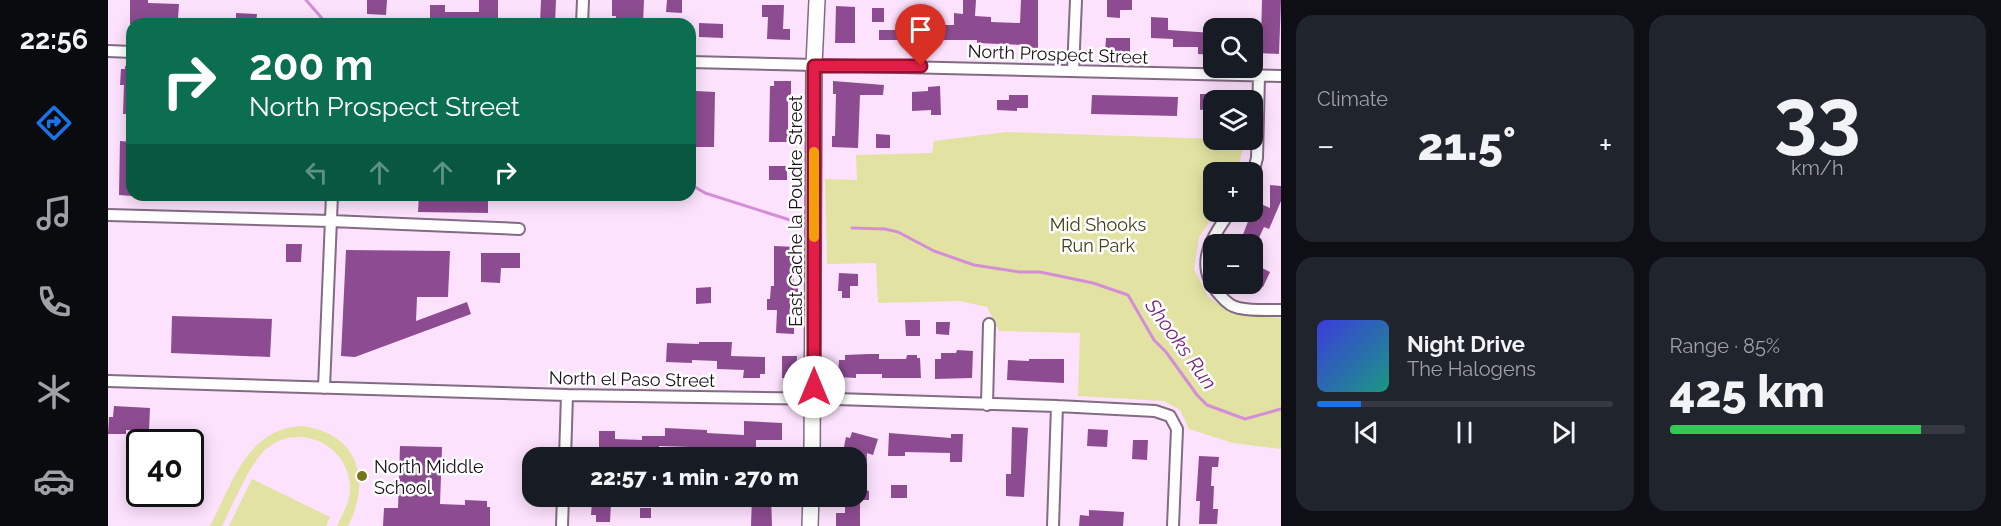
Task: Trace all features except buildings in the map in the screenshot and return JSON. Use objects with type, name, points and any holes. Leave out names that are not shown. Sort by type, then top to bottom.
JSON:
[{"type":"street","points":[[582,18],[584,0]]},
{"type":"street","name":"East Cache la Poudre Street","points":[[812,447],[816,0]]},
{"type":"street","points":[[1073,70],[1076,0]]},
{"type":"street","points":[[108,51],[126,52]]},
{"type":"street","name":"North Prospect Street","points":[[696,62],[1203,74]]},
{"type":"street","name":"North Prospect Street","points":[[1263,76],[1281,76]]},
{"type":"street","points":[[1256,162],[1259,78]]},
{"type":"street","points":[[324,388],[332,201]]},
{"type":"street","points":[[108,215],[519,229]]},
{"type":"street","points":[[1223,222],[1208,248],[1206,263],[1214,289],[1224,300],[1237,308],[1281,310]]},
{"type":"street","points":[[987,405],[989,324]]},
{"type":"street","name":"North el Paso Street","points":[[108,381],[567,395],[814,399],[1155,411],[1170,416],[1177,429],[1173,526]]},
{"type":"street","points":[[565,447],[567,395]]},
{"type":"street","points":[[1053,526],[1058,406]]},
{"type":"street","points":[[562,526],[563,507]]},
{"type":"street","points":[[810,526],[811,507]]},
{"type":"green space","name":"Mid Shooks Run Park","points":[[1006,132],[1203,139],[1203,150],[1242,150],[1240,162],[1203,162],[1203,222],[1209,222],[1199,237],[1194,269],[1203,287],[1203,294],[1206,294],[1234,314],[1281,318],[1281,449],[1233,443],[1189,429],[1180,410],[1164,401],[1078,396],[1080,333],[999,331],[987,307],[960,301],[878,303],[876,263],[827,264],[825,179],[857,180],[856,155],[932,153],[934,141]]},
{"type":"green space","points":[[302,426],[321,430],[336,438],[355,461],[359,476],[359,492],[348,526],[337,526],[347,505],[350,492],[349,476],[343,462],[334,451],[322,443],[308,438],[294,437],[279,441],[266,449],[248,474],[222,526],[210,526],[234,476],[255,447],[283,429]]},
{"type":"green space","points":[[252,479],[330,517],[326,526],[229,526]]},
{"type":"waterway","name":"Shooks Run","points":[[306,0],[322,18]]},
{"type":"waterway","name":"Shooks Run","points":[[696,188],[705,193],[790,220]]},
{"type":"waterway","name":"Shooks Run","points":[[852,228],[885,229],[898,232],[934,251],[974,265],[1019,272],[1040,272],[1093,283],[1128,295],[1154,340],[1207,405],[1245,419],[1281,409]]},
{"type":"slow traffic","points":[[814,152],[814,237]]},
{"type":"place","name":"North Middle School","points":[[362,476]]},
{"type":"route","points":[[814,387],[814,66],[921,66]]}]
